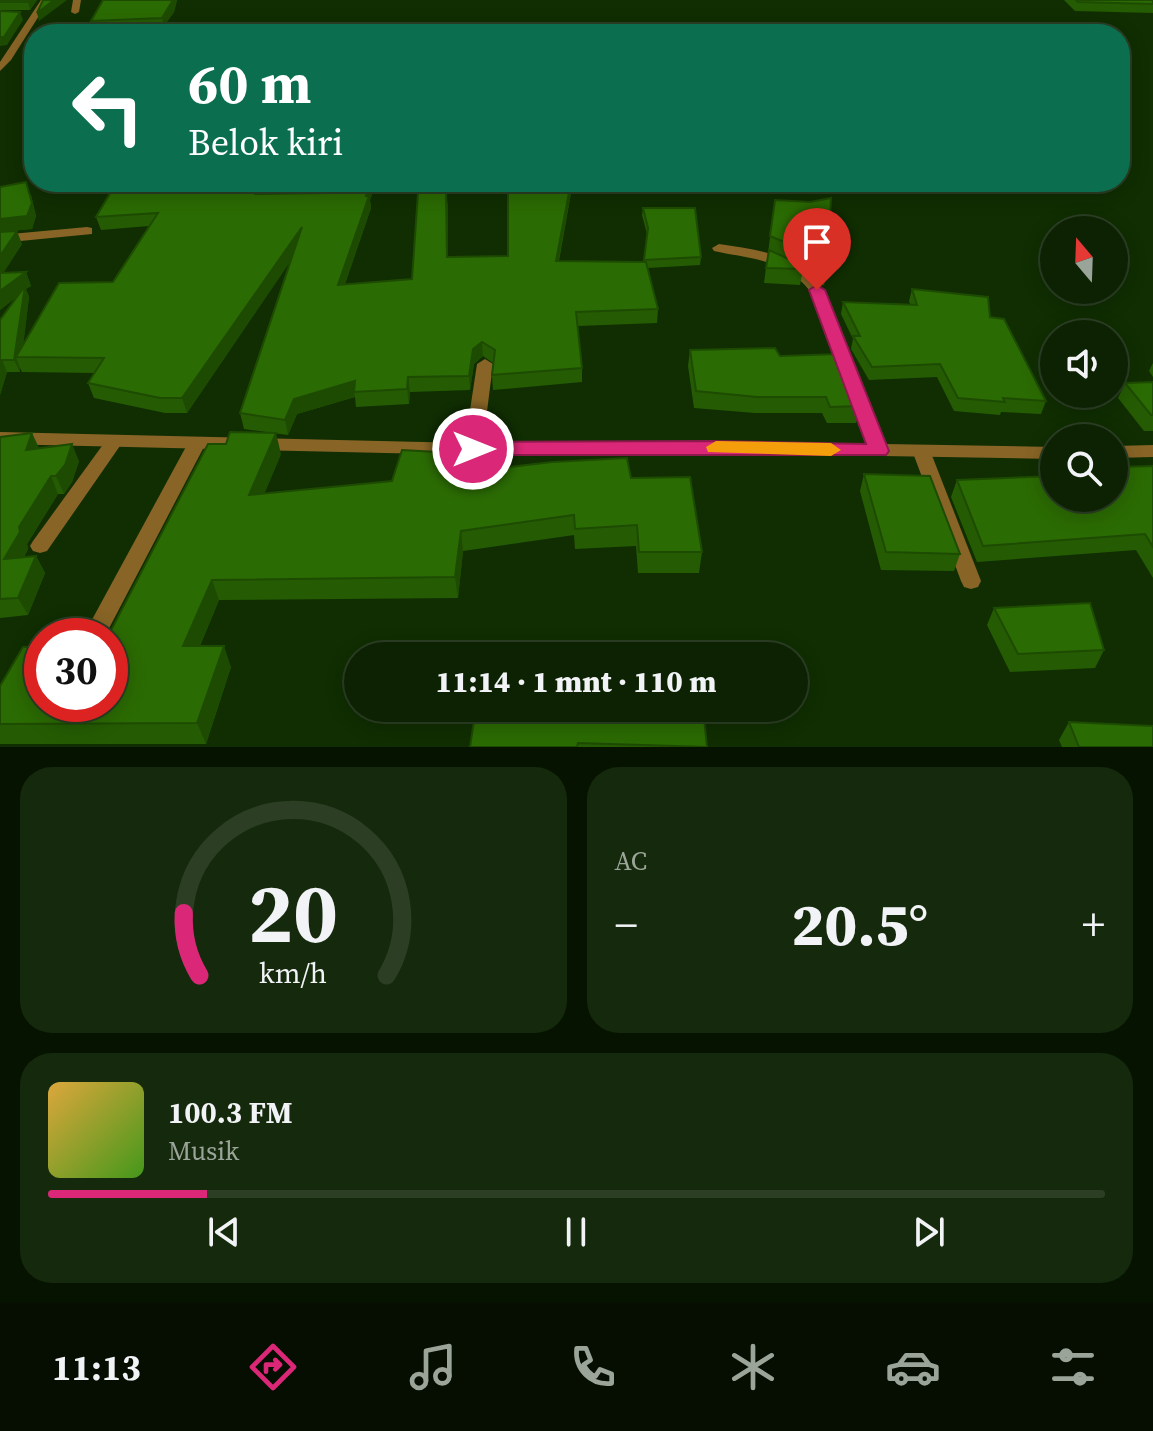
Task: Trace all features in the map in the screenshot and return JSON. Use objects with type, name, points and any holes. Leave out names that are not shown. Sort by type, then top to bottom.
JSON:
[{"type":"street","points":[[28,24],[45,0]]},
{"type":"street","points":[[75,12],[77,0]]},
{"type":"street","points":[[22,14],[32,15]]},
{"type":"street","points":[[0,68],[15,50],[24,31]]},
{"type":"street","points":[[0,239],[87,231]]},
{"type":"street","points":[[719,248],[770,257],[791,264],[808,276],[817,290],[879,451]]},
{"type":"street","points":[[473,449],[485,364]]},
{"type":"street","points":[[0,438],[473,449],[710,447],[1040,453]]},
{"type":"street","points":[[40,546],[113,443]]},
{"type":"street","points":[[104,618],[197,443]]},
{"type":"street","points":[[1128,452],[1153,451]]},
{"type":"street","points":[[922,453],[971,581]]},
{"type":"building","points":[[0,0],[29,0],[0,2]]},
{"type":"building","points":[[43,0],[54,0],[37,13]]},
{"type":"building","points":[[103,0],[173,0],[162,18],[91,21]]},
{"type":"building","points":[[1076,0],[1153,0],[1153,4],[1078,2]]},
{"type":"building","points":[[0,11],[20,12],[4,37],[0,37]]},
{"type":"building","points":[[24,182],[24,192],[29,192],[32,203],[27,216],[0,219],[0,187]]},
{"type":"building","points":[[111,192],[367,192],[366,196],[369,196],[338,285],[412,279],[418,193],[446,192],[447,257],[508,256],[508,192],[569,192],[556,261],[646,262],[658,309],[576,312],[582,368],[492,375],[495,350],[482,342],[473,349],[469,376],[408,377],[407,389],[354,392],[355,381],[294,399],[285,420],[240,413],[302,227],[182,398],[160,398],[88,383],[104,358],[16,357],[59,283],[113,282],[158,213],[96,217]]},
{"type":"building","points":[[831,198],[827,270],[806,251],[770,236],[775,200],[810,202]]},
{"type":"building","points":[[643,208],[695,208],[701,257],[644,260],[648,228]]},
{"type":"building","points":[[17,231],[0,256],[0,232]]},
{"type":"building","points":[[769,250],[791,260],[803,269],[766,268]]},
{"type":"building","points":[[26,272],[0,291],[0,273]]},
{"type":"building","points":[[25,286],[14,360],[2,360],[0,366],[0,320]]},
{"type":"building","points":[[912,289],[988,297],[990,317],[1004,319],[1040,389],[1040,401],[1003,398],[1005,402],[958,398],[940,364],[872,367],[853,336],[860,336],[843,302],[917,305]]},
{"type":"building","points":[[775,348],[780,356],[840,354],[860,406],[830,407],[826,397],[757,397],[696,391],[690,350]]},
{"type":"building","points":[[1153,382],[1153,415],[1128,387],[1128,383]]},
{"type":"building","points":[[230,432],[276,433],[249,495],[392,481],[402,450],[455,453],[449,474],[552,462],[627,458],[631,478],[690,477],[702,552],[639,552],[637,525],[575,529],[574,515],[461,531],[455,577],[212,580],[183,646],[224,646],[197,723],[0,724],[0,686],[23,647],[24,722],[128,722],[128,618],[117,618],[208,444],[226,444]]},
{"type":"building","points":[[32,433],[26,450],[72,444],[65,465],[56,476],[51,476],[19,527],[20,532],[4,559],[36,556],[18,598],[0,599],[0,437]]},
{"type":"building","points":[[1153,466],[1153,547],[1145,534],[983,546],[957,480],[1040,477],[1040,512],[1128,512],[1128,467]]},
{"type":"building","points":[[864,474],[930,476],[960,554],[886,552]]},
{"type":"building","points":[[1090,603],[1104,650],[1018,654],[994,608]]},
{"type":"building","points":[[474,722],[704,722],[707,747],[578,743],[577,747],[470,747]]},
{"type":"building","points":[[1069,722],[1153,726],[1153,747],[1079,747]]},
{"type":"slow traffic","points":[[716,447],[831,450]]},
{"type":"route","points":[[473,449],[710,447],[879,451],[817,290]]}]
